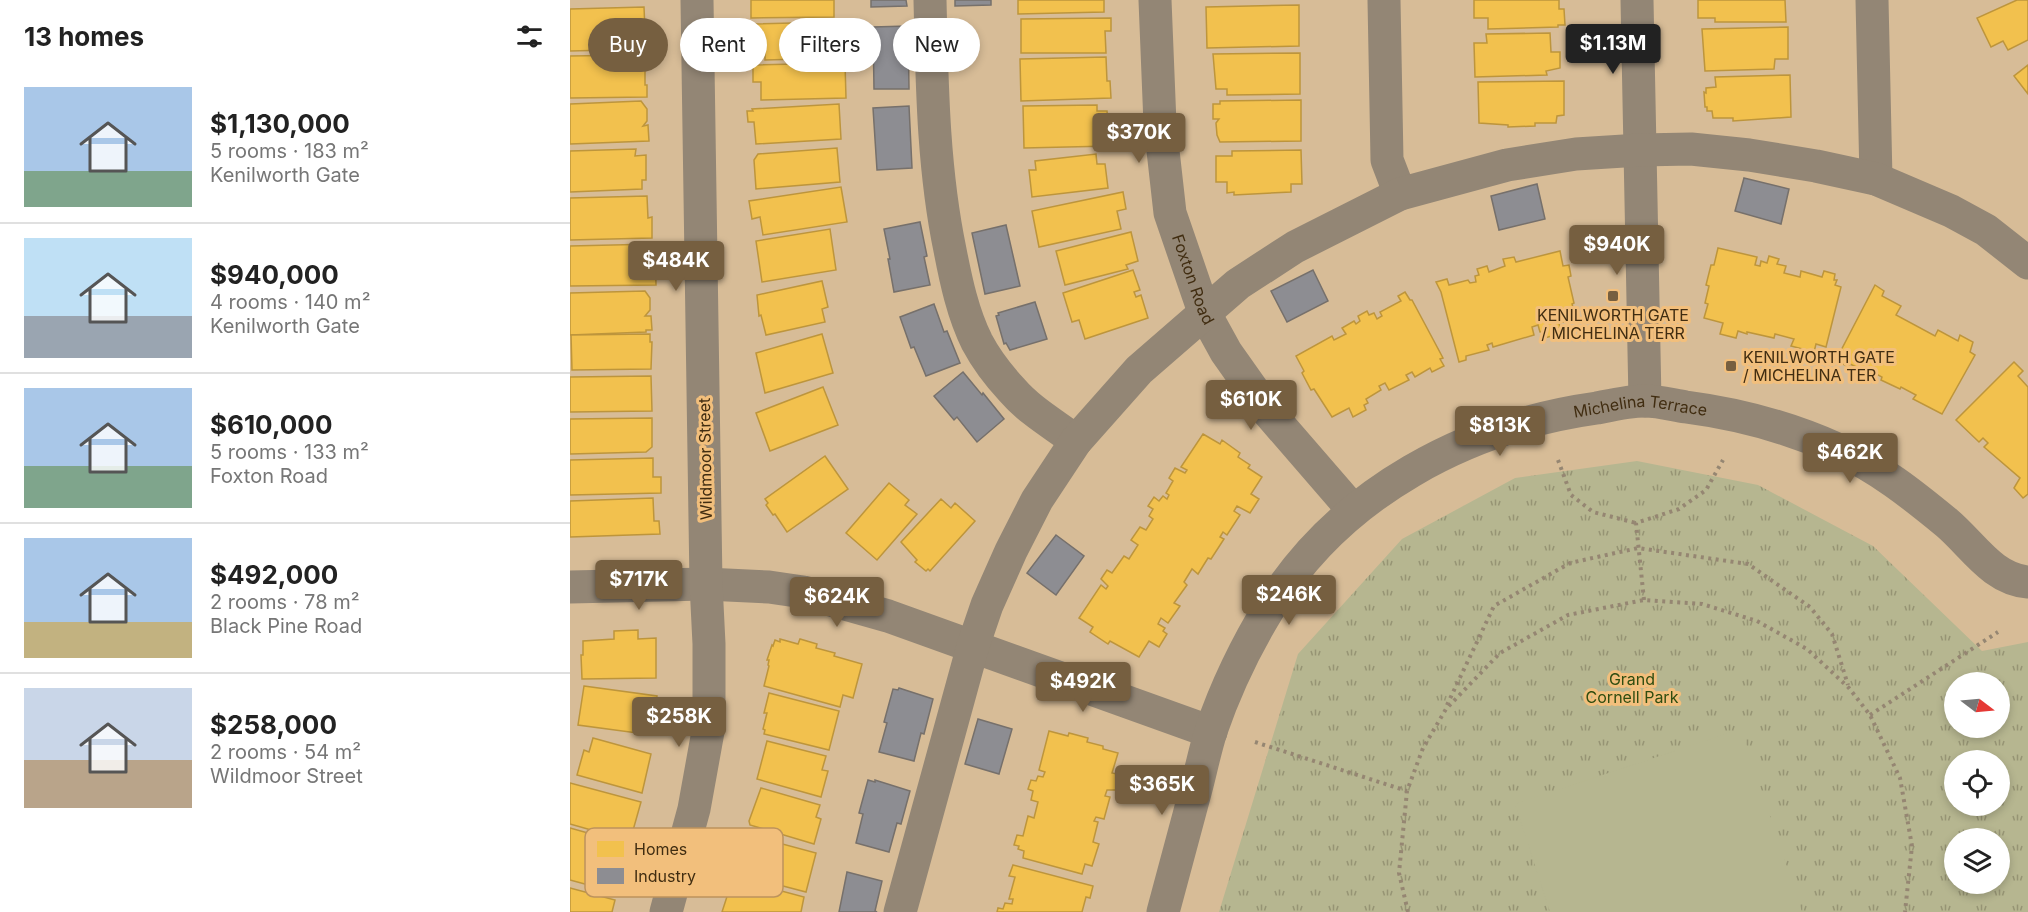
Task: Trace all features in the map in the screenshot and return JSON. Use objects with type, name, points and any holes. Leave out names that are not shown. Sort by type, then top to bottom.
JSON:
[{"type":"street","name":"Wildmoor Street","points":[[689,828],[709,726],[697,0]]},
{"type":"street","points":[[930,0],[934,136],[942,213],[957,289],[977,342],[1001,377],[1030,408],[1076,441]]},
{"type":"street","name":"Foxton Road","points":[[1155,0],[1160,124],[1170,213],[1204,312],[1226,352],[1269,413],[1353,510]]},
{"type":"street","points":[[1384,0],[1386,160],[1400,194]]},
{"type":"street","points":[[1637,0],[1645,401]]},
{"type":"street","points":[[1872,0],[1876,179]]},
{"type":"street","points":[[900,912],[973,646],[987,605],[1037,501],[1076,441],[1139,370],[1238,284],[1295,247],[1400,194],[1530,160],[1576,154],[1691,149],[1749,155],[1876,179],[1951,211],[1986,230],[2028,263]]},
{"type":"street","name":"Michelina Terrace","points":[[1163,912],[1210,732],[1230,681],[1272,603],[1320,543],[1353,510],[1441,454],[1474,440],[1541,417],[1645,401],[1747,417],[1807,435],[1846,452],[1919,500],[1954,529],[2000,573],[2014,581],[2028,582]]},
{"type":"street","points":[[570,587],[706,584],[769,587],[803,592],[888,616],[1210,732]]},
{"type":"street","name":"Wildmoor Street","points":[[666,912],[670,897]]},
{"type":"path","points":[[1558,460],[1571,495],[1593,512],[1636,524],[1679,509],[1706,490],[1723,460]]},
{"type":"path","points":[[1636,524],[1644,600]]},
{"type":"path","points":[[1408,912],[1399,873],[1407,791],[1423,748],[1446,709],[1494,606],[1570,563],[1638,548],[1748,564],[1810,607],[1832,634],[1849,688]]},
{"type":"path","points":[[1446,709],[1500,652],[1568,615],[1644,600],[1702,604],[1757,621],[1807,649],[1849,688],[1870,716],[1899,778],[1902,790],[1912,846],[1905,912]]},
{"type":"path","points":[[1870,716],[1998,632]]},
{"type":"path","points":[[1255,742],[1407,791]]},
{"type":"green space","name":"Grand Cornell Park","points":[[1637,461],[1758,485],[1873,546],[1982,651],[2028,642],[2028,912],[1219,912],[1298,654],[1402,539],[1515,478]]},
{"type":"green space","points":[[1741,729],[1802,912],[1550,912],[1515,804]]},
{"type":"building: Homes","points":[[751,0],[834,0],[834,17],[751,18]]},
{"type":"building: Homes","points":[[1018,0],[1104,0],[1104,12],[1018,14]]},
{"type":"building: Homes","points":[[1474,0],[1559,0],[1559,9],[1564,9],[1565,25],[1488,29],[1488,18],[1474,18]]},
{"type":"building: Homes","points":[[1698,0],[1785,0],[1786,22],[1715,22],[1715,18],[1698,18]]},
{"type":"building: Homes","points":[[2017,0],[2028,0],[2028,40],[2008,50],[2003,41],[1991,47],[1977,18]]},
{"type":"building: Homes","points":[[1299,5],[1299,46],[1207,48],[1206,7]]},
{"type":"building: Homes","points":[[644,7],[644,18],[588,18],[588,51],[570,51],[570,9]]},
{"type":"building: Homes","points":[[1111,18],[1111,31],[1105,31],[1106,53],[1021,53],[1021,19]]},
{"type":"building: Homes","points":[[779,23],[779,60],[767,60],[767,24]]},
{"type":"building: Homes","points":[[1788,27],[1788,59],[1775,59],[1774,69],[1705,71],[1702,29]]},
{"type":"building: Homes","points":[[1550,33],[1551,52],[1560,52],[1560,68],[1546,71],[1547,75],[1475,77],[1474,43],[1487,43],[1486,34]]},
{"type":"building: Homes","points":[[1300,53],[1300,94],[1227,95],[1227,89],[1216,89],[1213,54]]},
{"type":"building: Homes","points":[[570,56],[588,56],[588,72],[645,72],[647,97],[570,98]]},
{"type":"building: Homes","points":[[1106,57],[1107,81],[1110,81],[1111,98],[1021,101],[1020,59]]},
{"type":"building: Homes","points":[[779,64],[779,72],[845,72],[846,98],[761,100],[761,82],[753,82],[753,72],[767,72],[767,65]]},
{"type":"building: Homes","points":[[2028,65],[2028,94],[2014,76]]},
{"type":"building: Homes","points":[[1790,75],[1791,117],[1733,121],[1733,118],[1713,118],[1712,111],[1707,111],[1705,107],[1704,92],[1706,93],[1706,88],[1716,87],[1715,77]]},
{"type":"building: Homes","points":[[1564,81],[1564,115],[1557,116],[1556,123],[1508,127],[1508,125],[1479,123],[1478,82]]},
{"type":"building: Homes","points":[[1301,100],[1301,141],[1220,142],[1216,123],[1219,119],[1213,119],[1213,104],[1220,104],[1220,101]]},
{"type":"building: Homes","points":[[641,101],[647,109],[647,121],[643,126],[648,125],[649,141],[570,144],[570,104]]},
{"type":"building: Homes","points":[[839,104],[841,139],[756,144],[754,122],[748,122],[747,111],[753,111],[752,109]]},
{"type":"building: Homes","points":[[1097,105],[1097,111],[1107,111],[1110,146],[1024,148],[1023,106]]},
{"type":"building: Homes","points":[[837,148],[840,182],[756,189],[754,160],[758,154]]},
{"type":"building: Homes","points":[[636,149],[635,156],[646,155],[646,180],[642,180],[642,189],[570,192],[570,151]]},
{"type":"building: Homes","points":[[1301,150],[1302,184],[1291,184],[1291,192],[1234,195],[1234,192],[1227,193],[1227,182],[1216,182],[1216,156],[1232,156],[1232,151]]},
{"type":"building: Homes","points":[[1096,154],[1097,164],[1105,164],[1108,188],[1032,197],[1029,170],[1036,170],[1035,161]]},
{"type":"building: Homes","points":[[841,187],[847,222],[763,235],[760,217],[752,219],[749,201]]},
{"type":"building: Homes","points":[[1123,192],[1126,209],[1117,211],[1121,229],[1039,247],[1032,211]]},
{"type":"building: Homes","points":[[647,196],[648,218],[652,217],[652,238],[570,240],[570,198]]},
{"type":"building: Homes","points":[[830,229],[836,270],[762,282],[756,241]]},
{"type":"building: Homes","points":[[1131,232],[1138,261],[1126,265],[1128,269],[1065,285],[1056,251]]},
{"type":"building: Homes","points":[[655,244],[656,285],[570,286],[570,246]]},
{"type":"building: Homes","points":[[1718,248],[1757,257],[1755,265],[1760,266],[1761,261],[1767,263],[1769,256],[1779,259],[1777,264],[1786,266],[1784,273],[1800,277],[1801,271],[1822,277],[1824,271],[1835,274],[1834,280],[1837,280],[1835,285],[1841,287],[1826,347],[1816,344],[1814,352],[1791,346],[1794,339],[1775,334],[1774,338],[1738,331],[1736,338],[1720,334],[1723,323],[1704,318],[1708,304],[1705,303],[1709,286],[1706,285]]},
{"type":"building: Homes","points":[[1560,251],[1563,266],[1569,265],[1571,276],[1568,277],[1576,319],[1559,323],[1560,328],[1555,329],[1556,335],[1544,338],[1538,325],[1532,327],[1534,335],[1493,347],[1492,343],[1487,345],[1489,350],[1466,356],[1466,360],[1459,362],[1441,292],[1436,282],[1447,279],[1449,285],[1468,280],[1470,283],[1476,282],[1475,276],[1479,275],[1477,269],[1487,266],[1489,272],[1505,266],[1503,259],[1514,257],[1516,262]]},
{"type":"building: Homes","points":[[1133,270],[1140,290],[1134,292],[1136,297],[1141,295],[1148,318],[1085,339],[1079,320],[1072,322],[1063,293]]},
{"type":"building: Homes","points":[[822,281],[828,307],[822,309],[825,322],[766,335],[761,315],[759,316],[757,295]]},
{"type":"building: Homes","points":[[1875,285],[1884,291],[1882,296],[1901,306],[1896,315],[1935,336],[1938,330],[1958,341],[1960,335],[1973,342],[1970,352],[1975,355],[1942,414],[1913,399],[1916,395],[1881,380],[1882,377],[1869,370],[1867,372],[1850,364],[1848,367],[1836,360]]},
{"type":"building: Homes","points":[[645,291],[650,298],[650,310],[645,316],[651,316],[652,330],[570,335],[570,293]]},
{"type":"building: Homes","points":[[1405,292],[1412,300],[1443,358],[1440,359],[1444,366],[1432,372],[1430,368],[1415,377],[1412,372],[1406,375],[1409,380],[1389,390],[1385,383],[1379,386],[1381,390],[1366,399],[1368,403],[1364,405],[1366,410],[1353,417],[1349,408],[1332,417],[1314,389],[1311,390],[1296,356],[1332,336],[1334,340],[1346,334],[1342,328],[1354,321],[1356,324],[1360,321],[1358,316],[1367,311],[1369,315],[1374,313],[1377,319],[1382,316],[1380,312],[1401,301],[1398,296]]},
{"type":"building: Homes","points":[[650,334],[651,369],[572,370],[571,335]]},
{"type":"building: Homes","points":[[822,334],[833,373],[765,393],[756,353]]},
{"type":"building: Homes","points":[[2014,362],[2023,371],[2018,376],[2028,387],[2028,494],[2023,498],[2014,488],[2020,478],[1984,447],[1988,443],[1983,438],[1979,442],[1956,420]]},
{"type":"building: Homes","points":[[651,376],[652,411],[570,412],[570,377]]},
{"type":"building: Homes","points":[[823,387],[838,425],[770,451],[756,413]]},
{"type":"building: Homes","points":[[652,418],[652,447],[646,452],[570,454],[570,419]]},
{"type":"building: Homes","points":[[1203,434],[1220,444],[1222,440],[1240,453],[1238,457],[1250,465],[1248,468],[1262,477],[1251,494],[1259,499],[1250,513],[1237,506],[1234,511],[1240,515],[1227,535],[1223,532],[1220,537],[1224,539],[1211,559],[1208,558],[1198,574],[1192,569],[1184,582],[1187,585],[1174,603],[1180,606],[1168,623],[1161,618],[1158,624],[1165,628],[1163,631],[1167,634],[1159,647],[1149,641],[1139,657],[1110,641],[1108,644],[1090,632],[1093,627],[1079,618],[1101,585],[1106,589],[1108,586],[1101,579],[1107,570],[1112,573],[1124,556],[1129,559],[1138,545],[1131,540],[1140,527],[1146,530],[1153,519],[1149,516],[1153,509],[1148,506],[1154,497],[1159,501],[1163,496],[1167,499],[1169,495],[1166,493],[1173,481],[1169,478],[1175,468],[1185,473],[1187,470],[1181,467]]},
{"type":"building: Homes","points":[[825,456],[848,489],[787,532],[766,505],[768,503],[765,499]]},
{"type":"building: Homes","points":[[653,458],[653,477],[661,477],[661,493],[570,495],[570,460]]},
{"type":"building: Homes","points":[[889,483],[909,500],[905,505],[917,514],[877,560],[846,533]]},
{"type":"building: Homes","points":[[653,498],[654,521],[659,521],[660,534],[570,537],[570,501]]},
{"type":"building: Homes","points":[[941,499],[951,508],[955,503],[975,521],[930,571],[928,569],[926,571],[915,562],[917,560],[901,542]]},
{"type":"building: Homes","points":[[638,630],[638,639],[656,638],[656,678],[582,679],[583,641],[614,639],[614,631]]},
{"type":"building: Homes","points":[[780,639],[798,644],[800,639],[817,644],[816,648],[835,653],[834,656],[862,664],[853,698],[843,695],[840,707],[764,686],[769,666],[769,660],[767,660],[772,645],[775,640],[780,642]]},
{"type":"building: Homes","points":[[584,686],[657,696],[652,735],[578,725]]},
{"type":"building: Homes","points":[[769,693],[839,711],[829,750],[764,734],[767,713],[764,713]]},
{"type":"building: Homes","points":[[1049,731],[1088,738],[1087,742],[1118,753],[1112,773],[1122,775],[1118,790],[1107,790],[1105,796],[1110,797],[1104,819],[1096,817],[1094,821],[1098,822],[1093,842],[1099,844],[1092,866],[1085,864],[1082,874],[1023,858],[1024,851],[1014,845],[1017,835],[1023,836],[1028,816],[1034,818],[1038,802],[1031,800],[1033,791],[1028,789],[1031,780],[1036,781],[1038,776],[1043,777],[1045,772],[1039,770]]},
{"type":"building: Homes","points":[[593,738],[651,754],[642,793],[577,775],[584,750],[589,752]]},
{"type":"building: Homes","points":[[767,741],[826,756],[822,770],[828,771],[821,797],[757,779]]},
{"type":"building: Homes","points":[[570,783],[641,802],[634,828],[585,828],[570,824]]},
{"type":"building: Homes","points":[[761,788],[820,805],[816,817],[821,819],[814,844],[783,835],[783,828],[760,828],[750,825],[749,821]]},
{"type":"building: Homes","points":[[570,828],[585,832],[585,884],[570,880]]},
{"type":"building: Homes","points":[[783,844],[816,853],[806,892],[783,886]]},
{"type":"building: Homes","points":[[1013,865],[1093,886],[1090,898],[1086,897],[1082,912],[997,912],[998,908],[1003,909],[1005,903],[1012,904],[1013,899],[1009,899],[1015,877],[1009,876]]},
{"type":"building: Homes","points":[[570,888],[585,892],[585,897],[604,897],[615,900],[612,912],[570,912]]},
{"type":"building: Homes","points":[[783,891],[804,897],[801,912],[722,912],[727,897],[783,897]]},
{"type":"building: Industry","points":[[871,0],[906,0],[907,6],[871,7]]},
{"type":"building: Industry","points":[[955,0],[991,0],[991,5],[955,6]]},
{"type":"building: Industry","points":[[893,26],[893,72],[909,72],[909,89],[874,89],[874,72],[881,72],[881,27]]},
{"type":"building: Industry","points":[[909,106],[912,168],[877,170],[873,108]]},
{"type":"building: Industry","points":[[1744,178],[1789,189],[1781,224],[1735,211]]},
{"type":"building: Industry","points":[[1537,184],[1545,219],[1499,230],[1491,196]]},
{"type":"building: Industry","points":[[920,222],[930,285],[894,292],[884,229]]},
{"type":"building: Industry","points":[[1006,225],[1020,286],[985,294],[972,233]]},
{"type":"building: Industry","points":[[1313,270],[1328,301],[1287,322],[1271,291]]},
{"type":"building: Industry","points":[[1035,302],[1047,339],[1010,350],[1006,343],[1004,344],[996,316],[999,315],[998,313]]},
{"type":"building: Industry","points":[[934,304],[944,332],[947,331],[960,363],[926,376],[914,347],[911,348],[900,317]]},
{"type":"building: Industry","points":[[963,372],[1004,419],[977,442],[957,417],[954,420],[934,396]]},
{"type":"building: Industry","points":[[1056,535],[1084,556],[1056,595],[1027,573]]},
{"type":"building: Industry","points":[[899,688],[933,699],[914,761],[879,752],[893,689],[898,690]]},
{"type":"building: Industry","points":[[978,719],[1012,729],[999,774],[965,764]]},
{"type":"building: Industry","points":[[868,780],[910,791],[901,824],[897,823],[889,852],[856,843],[863,814],[859,813]]},
{"type":"building: Industry","points":[[847,872],[882,881],[875,911],[877,912],[839,912]]},
{"type":"place","name":"KENILWORTH GATE / MICHELINA TERR","points":[[1613,296]]},
{"type":"place","name":"KENILWORTH GATE / MICHELINA TER","points":[[1731,366]]}]
